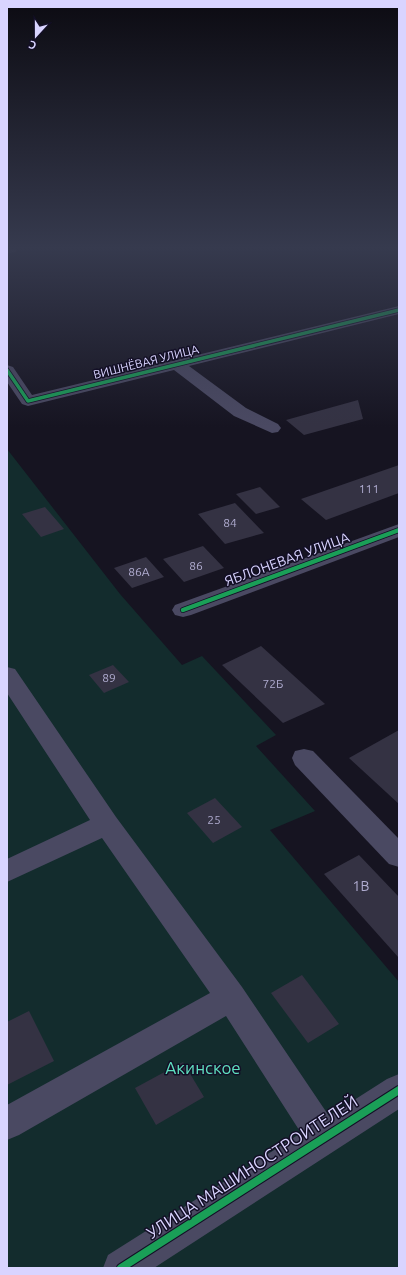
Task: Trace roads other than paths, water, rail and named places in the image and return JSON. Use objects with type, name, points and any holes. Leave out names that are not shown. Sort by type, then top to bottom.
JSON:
[{"type":"street","name":"ВИШНЁВАЯ УЛИЦА","points":[[7,370],[28,401],[399,310]]},
{"type":"street","points":[[177,365],[240,412],[272,428]]},
{"type":"street","name":"ЯБЛОНЕВАЯ УЛИЦА","points":[[182,610],[399,530]]},
{"type":"street","points":[[10,685],[231,997],[324,1138]]},
{"type":"street","points":[[304,758],[399,856]]},
{"type":"street","points":[[7,871],[107,824]]},
{"type":"street","points":[[7,1123],[231,997]]},
{"type":"street","name":"УЛИЦА МАШИНОСТРОИТЕЛЕЙ","points":[[121,1268],[399,1090]]},
{"type":"park label","name":"Акинское","points":[[203,1068]]}]
